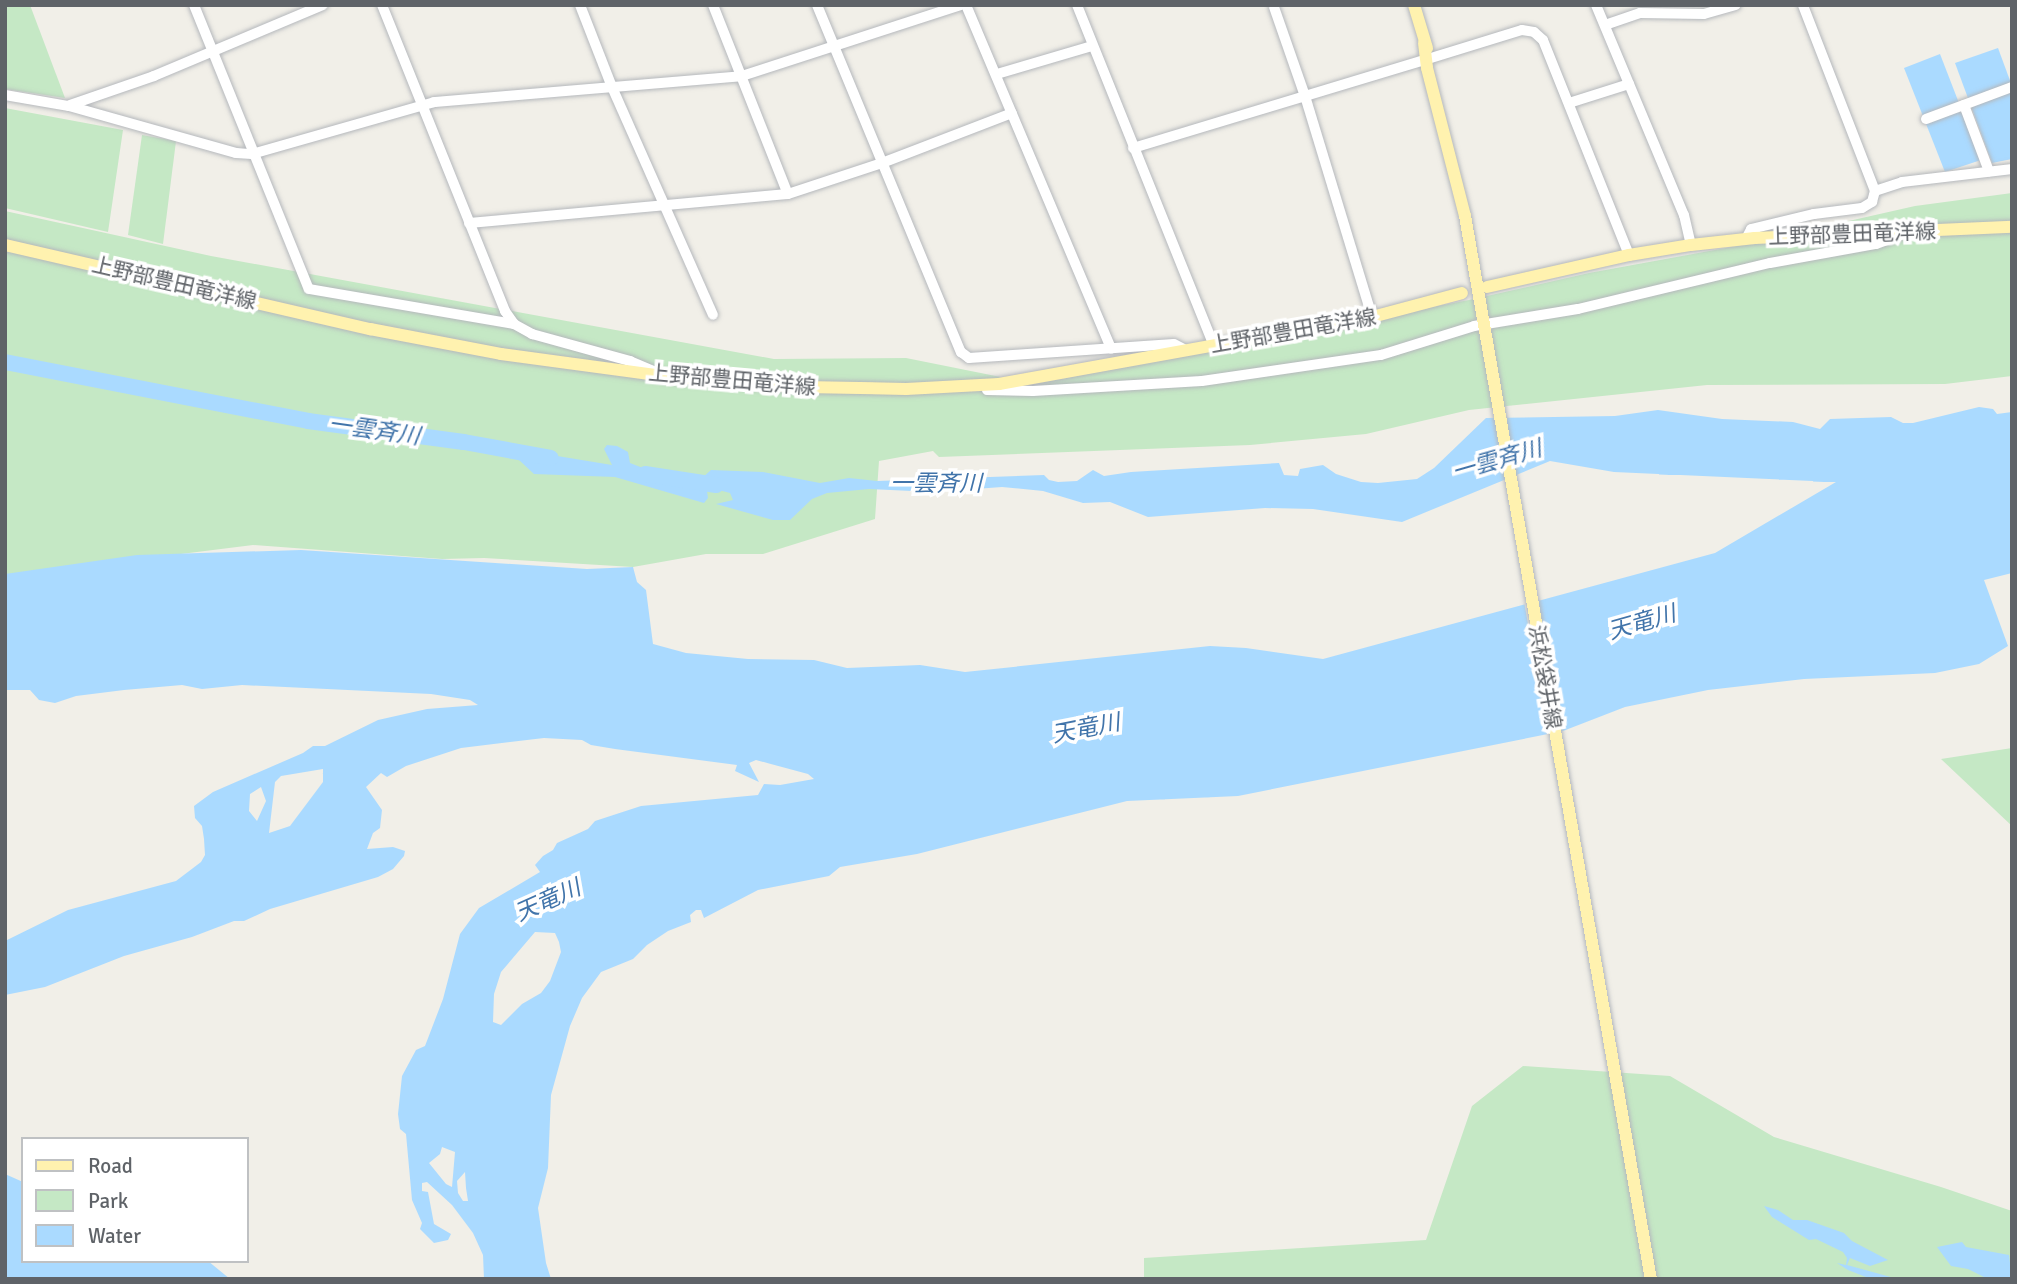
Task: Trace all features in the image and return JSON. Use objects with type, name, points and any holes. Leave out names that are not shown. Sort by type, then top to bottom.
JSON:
[{"type":"main road","name":"浜松袋井線","points":[[1414,5],[1465,216],[1651,1279]]},
{"type":"main road","name":"上野部豊田竜洋線","points":[[1487,287],[1629,255],[1691,245],[1746,239],[2012,226]]},
{"type":"main road","name":"上野部豊田竜洋線","points":[[5,245],[383,331],[501,354],[663,376],[803,387],[906,389],[999,384],[1372,317],[1462,293]]},
{"type":"street","points":[[194,5],[252,154],[309,289],[514,324],[532,334],[630,361],[663,376]]},
{"type":"street","points":[[69,106],[154,76],[210,50],[323,5]]},
{"type":"street","points":[[382,5],[505,311],[514,324]]},
{"type":"street","points":[[580,5],[662,204],[713,315]]},
{"type":"street","points":[[713,5],[788,194]]},
{"type":"street","points":[[817,5],[961,352],[969,358],[1174,344],[1186,351]]},
{"type":"street","points":[[5,95],[69,106],[236,153],[252,154],[422,105],[742,76],[963,5],[997,74],[1111,349]]},
{"type":"street","points":[[1077,5],[1214,345]]},
{"type":"street","points":[[1596,5],[1684,215],[1691,245]]},
{"type":"street","points":[[1605,25],[1640,13],[1704,14],[1736,5]]},
{"type":"street","points":[[1746,239],[1751,229],[1814,214],[1867,207],[1872,202],[1875,191],[1803,5]]},
{"type":"street","points":[[1274,7],[1305,96],[1372,317]]},
{"type":"street","points":[[1133,148],[1522,30],[1534,32],[1543,40],[1629,255]]},
{"type":"street","points":[[997,74],[1092,46]]},
{"type":"street","points":[[1569,103],[1629,84]]},
{"type":"street","points":[[1926,120],[2012,87]]},
{"type":"street","points":[[1964,105],[1989,171]]},
{"type":"street","points":[[470,223],[788,194],[881,163],[1012,113]]},
{"type":"street","points":[[1875,191],[1902,182],[2012,169]]},
{"type":"street","points":[[906,389],[1033,391],[1202,381],[1381,355],[1484,324],[1578,309],[1770,263],[1876,244],[1907,232]]},
{"type":"green space","points":[[5,5],[30,5],[65,98],[5,89]]},
{"type":"green space","points":[[5,108],[123,130],[108,232],[5,208]]},
{"type":"green space","points":[[142,135],[176,141],[163,244],[128,235]]},
{"type":"green space","points":[[2012,193],[2012,376],[1945,384],[1707,385],[1469,410],[1366,434],[1250,445],[939,457],[933,451],[879,461],[875,519],[763,554],[706,554],[633,567],[484,558],[442,559],[253,545],[5,576],[5,211],[211,256],[774,359],[906,358],[1035,384],[1742,245],[1915,206]]},
{"type":"green space","points":[[2012,748],[2012,826],[1941,759]]},
{"type":"green space","points":[[1523,1066],[1670,1076],[1774,1137],[2012,1211],[2012,1279],[1144,1279],[1144,1258],[1426,1240],[1472,1106]]},
{"type":"water","points":[[1998,48],[2012,86],[2012,159],[1992,163],[1955,63]]},
{"type":"water","points":[[1940,54],[1981,160],[1945,172],[1904,68]]},
{"type":"water","name":"天竜川","points":[[1979,407],[1993,409],[1997,414],[2012,412],[2012,573],[1984,580],[2008,646],[1979,664],[1935,673],[1804,679],[1708,690],[1625,707],[1563,731],[1238,796],[1127,801],[917,854],[840,867],[829,876],[758,890],[704,918],[701,910],[696,910],[690,915],[691,922],[668,931],[647,945],[633,959],[601,972],[582,998],[570,1026],[551,1095],[548,1168],[538,1208],[551,1279],[484,1279],[483,1255],[473,1233],[452,1205],[427,1182],[422,1183],[422,1191],[428,1192],[434,1224],[451,1234],[448,1240],[434,1243],[420,1229],[422,1223],[412,1200],[406,1134],[400,1129],[398,1114],[402,1076],[416,1050],[425,1046],[443,999],[460,934],[479,908],[540,872],[535,865],[553,850],[557,843],[588,829],[595,821],[641,806],[758,795],[764,784],[780,785],[814,779],[808,774],[756,760],[749,763],[759,782],[735,771],[737,765],[615,749],[591,745],[582,740],[544,738],[461,748],[406,766],[387,777],[381,773],[366,787],[382,810],[380,828],[373,833],[367,849],[393,847],[405,851],[393,869],[378,877],[270,909],[244,921],[234,921],[192,937],[124,956],[45,987],[5,995],[5,941],[68,910],[176,881],[201,862],[205,855],[204,839],[202,826],[195,818],[194,806],[213,792],[303,753],[313,746],[325,746],[378,720],[427,709],[478,705],[470,700],[431,694],[242,685],[202,689],[182,685],[76,696],[55,703],[39,700],[30,690],[5,690],[5,574],[137,555],[301,550],[587,569],[633,567],[637,582],[646,590],[653,644],[686,653],[748,659],[814,660],[847,668],[920,665],[965,672],[1210,646],[1246,648],[1323,659],[1715,553],[1836,482],[1614,472],[1550,461],[1402,522],[1313,509],[1265,508],[1148,517],[1110,502],[1083,503],[1043,491],[1002,487],[934,492],[869,489],[827,493],[812,499],[790,520],[773,520],[716,504],[733,500],[730,493],[715,489],[707,491],[708,498],[704,503],[615,477],[534,474],[519,460],[539,453],[612,465],[604,449],[607,445],[617,446],[628,452],[630,463],[692,487],[711,470],[763,472],[820,483],[849,478],[877,481],[1044,475],[1049,480],[1058,482],[1077,481],[1093,470],[1104,476],[1279,463],[1284,475],[1298,476],[1300,469],[1323,465],[1336,474],[1361,482],[1378,483],[1417,479],[1434,468],[1486,418],[1615,416],[1658,410],[1722,419],[1793,422],[1820,429],[1830,419],[1891,417],[1903,423]],"holes":[[[323,769],[323,782],[290,826],[269,833],[275,782],[281,776]],[[261,787],[266,801],[257,821],[249,811],[250,794]],[[535,932],[555,933],[561,952],[550,981],[541,993],[522,1004],[501,1025],[493,1022],[494,994],[501,972]],[[442,1147],[455,1152],[452,1187],[446,1184],[429,1163],[440,1154]],[[465,1172],[468,1201],[463,1201],[458,1193],[457,1181]]]},
{"type":"water","points":[[5,1174],[21,1181],[21,1263],[210,1263],[230,1279],[5,1279]]},
{"type":"water","points":[[1764,1206],[1778,1210],[1793,1220],[1807,1220],[1844,1233],[1852,1241],[1888,1260],[1870,1266],[1850,1258],[1847,1265],[1898,1279],[1871,1279],[1848,1270],[1837,1263],[1846,1265],[1847,1258],[1843,1252],[1816,1239],[1809,1240],[1772,1217]]},
{"type":"water","points":[[1962,1242],[1966,1247],[2009,1255],[2012,1279],[1988,1279],[1968,1269],[1951,1266],[1937,1247]]},
{"type":"pier","points":[[1538,598],[1562,735],[1548,738],[1524,601]]},
{"type":"waterway","name":"一雲斉川","points":[[5,362],[308,421],[464,442],[551,458]]},
{"type":"waterway","name":"一雲斉川","points":[[645,474],[716,485]]}]
